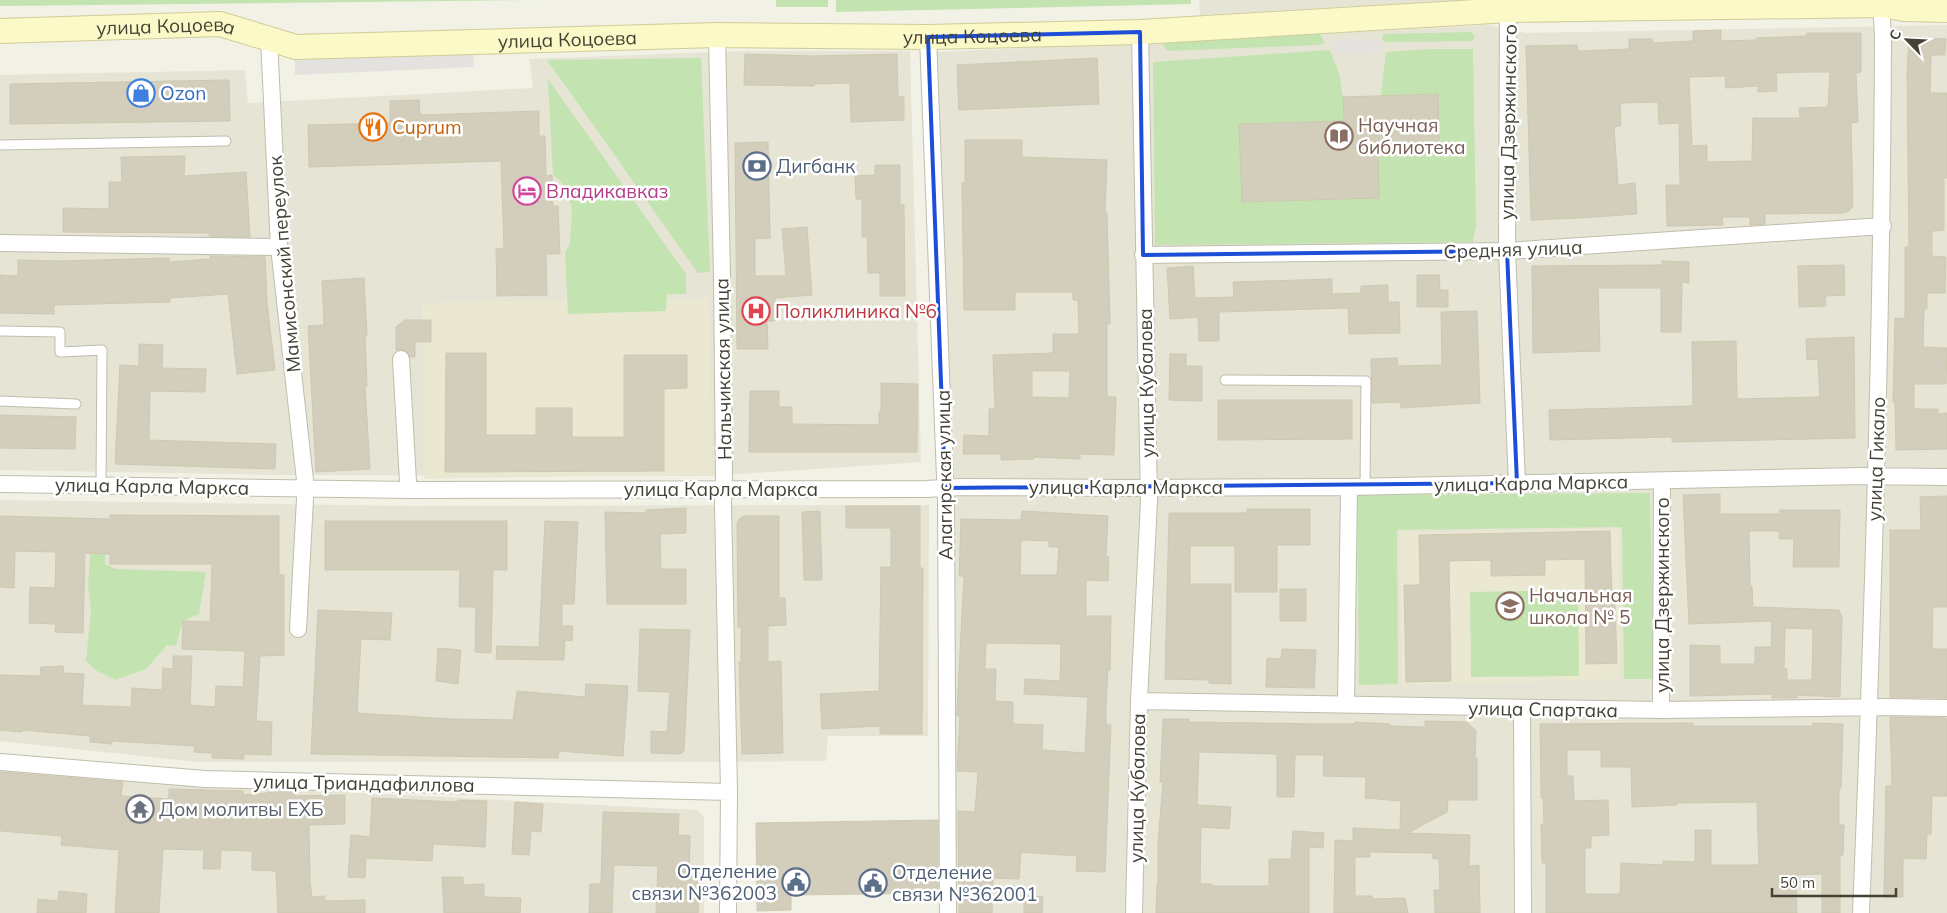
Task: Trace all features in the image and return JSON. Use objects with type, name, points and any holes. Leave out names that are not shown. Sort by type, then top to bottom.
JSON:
[{"type":"street","name":"улица Коцоева","points":[[0,31],[220,24],[296,47],[716,35],[928,37],[1140,32],[1508,5],[1882,5],[1904,10],[1947,10]]},
{"type":"street","name":"улица Дзержинского","points":[[1508,5],[1507,252],[1517,483]]},
{"type":"street","name":"улица Гикало","points":[[1861,913],[1869,707],[1882,226],[1882,5]]},
{"type":"street","name":"улица Кубалова","points":[[1134,913],[1139,701],[1148,488],[1140,32]]},
{"type":"street","name":"Нальчикская улица","points":[[716,35],[722,277],[728,913]]},
{"type":"street","name":"Алагирская улица","points":[[928,37],[945,488],[948,913]]},
{"type":"street","name":"Мамисонский переулок","points":[[269,39],[278,247],[305,488]]},
{"type":"street","name":"Средняя улица","points":[[1143,255],[1507,252],[1882,226]]},
{"type":"street","points":[[0,243],[278,247]]},
{"type":"street","points":[[401,359],[408,482],[411,490]]},
{"type":"street","name":"улица Карла Маркса","points":[[0,484],[411,490],[1148,488],[1947,477]]},
{"type":"street","name":"улица Дзержинского","points":[[1662,480],[1662,710]]},
{"type":"street","points":[[1346,704],[1357,486]]},
{"type":"street","points":[[298,629],[305,488]]},
{"type":"street","name":"улица Спартака","points":[[1139,701],[1522,709],[1947,708]]},
{"type":"street","points":[[1522,709],[1523,913]]},
{"type":"street","name":"улица Триандафиллова","points":[[0,762],[205,779],[728,792]]},
{"type":"lane","points":[[0,145],[226,141]]},
{"type":"lane","points":[[0,331],[60,332],[60,352],[102,350],[101,485]]},
{"type":"lane","points":[[1225,380],[1366,381],[1357,486]]},
{"type":"lane","points":[[0,401],[76,404]]},
{"type":"highlighted area","points":[[1140,32],[1143,255],[1507,251],[1517,483],[945,488],[928,37]]},
{"type":"shaded area","points":[[1199,0],[1468,0],[1200,15]]},
{"type":"shaded area","points":[[1488,25],[1526,33],[1947,25],[1947,913],[953,913],[935,52]]},
{"type":"shaded area","points":[[1332,40],[1381,40],[1381,52],[1333,53]]},
{"type":"shaded area","points":[[741,51],[910,51],[921,462],[709,476],[277,475],[0,470],[0,75],[245,70],[248,103],[533,88],[529,59]]},
{"type":"shaded area","points":[[473,52],[474,67],[295,75],[295,58]]},
{"type":"shaded area","points":[[709,298],[712,474],[425,479],[422,303]]},
{"type":"shaded area","points":[[0,500],[413,506],[929,505],[928,736],[828,736],[826,761],[694,762],[198,762],[0,741]]},
{"type":"shaded area","name":"Начальная школа № 5","points":[[1619,529],[1620,679],[1402,685],[1400,533]]},
{"type":"shaded area","points":[[0,771],[204,785],[697,810],[704,817],[704,913],[0,913]]},
{"type":"green space","points":[[0,0],[535,0],[0,6]]},
{"type":"green space","points":[[776,0],[828,0],[828,7],[776,7]]},
{"type":"green space","points":[[836,0],[1191,0],[1191,4],[836,12]]},
{"type":"green space","points":[[1471,32],[1475,37],[1472,41],[1387,42],[1382,40],[1383,34]]},
{"type":"green space","points":[[1320,34],[1325,43],[1318,45],[1167,51],[1163,45],[1168,42]]},
{"type":"green space","points":[[1473,49],[1476,225],[1473,242],[1155,245],[1153,62],[1330,50],[1339,73],[1343,97],[1381,96],[1386,52]]},
{"type":"green space","points":[[701,58],[710,272],[698,273],[547,60]]},
{"type":"green space","points":[[548,79],[686,274],[686,294],[667,294],[666,311],[568,314],[565,253],[570,243],[572,208],[568,194],[561,181],[553,175]]},
{"type":"green space","points":[[1650,493],[1654,679],[1624,679],[1622,527],[1397,530],[1398,684],[1359,685],[1357,495]]},
{"type":"green space","points":[[105,538],[105,564],[116,569],[206,572],[199,614],[183,621],[176,646],[167,645],[146,669],[115,680],[97,671],[86,661],[91,610],[88,585],[91,541]]},
{"type":"green space","points":[[1578,590],[1579,676],[1471,677],[1470,592]]},
{"type":"building","points":[[1721,30],[1721,41],[1806,36],[1807,33],[1861,33],[1861,72],[1856,73],[1858,122],[1851,123],[1853,206],[1849,211],[1843,213],[1765,214],[1765,224],[1750,225],[1750,217],[1722,217],[1723,225],[1667,226],[1666,185],[1680,185],[1679,123],[1659,124],[1658,102],[1620,103],[1621,126],[1614,127],[1618,185],[1635,183],[1637,214],[1531,220],[1526,46],[1577,45],[1578,51],[1629,49],[1629,39],[1652,39],[1653,43],[1693,41],[1693,31]],"holes":[[[1830,72],[1828,107],[1799,108],[1800,118],[1753,118],[1752,161],[1707,162],[1707,145],[1692,146],[1689,77],[1725,76],[1726,88],[1758,86],[1758,92],[1777,91],[1776,73]]]},
{"type":"building","points":[[1909,37],[1946,39],[1945,55],[1931,55],[1930,93],[1947,93],[1947,178],[1944,178],[1944,230],[1932,231],[1932,256],[1946,257],[1945,293],[1927,293],[1927,309],[1924,309],[1923,347],[1947,348],[1946,384],[1914,384],[1914,409],[1938,409],[1938,414],[1947,413],[1947,449],[1896,450],[1895,402],[1893,402],[1895,318],[1905,319],[1905,247],[1909,247],[1907,74]]},
{"type":"building","points":[[745,54],[814,56],[897,54],[898,97],[904,97],[904,120],[851,122],[850,83],[814,84],[814,86],[744,85]]},
{"type":"building","points":[[1097,58],[1099,104],[959,110],[957,65]]},
{"type":"building","points":[[229,80],[230,121],[10,124],[10,84]]},
{"type":"building","name":"Научная библиотека","points":[[1438,94],[1439,148],[1378,152],[1379,198],[1242,202],[1239,124],[1344,121],[1343,97]]},
{"type":"building","name":"Владикавказ","points":[[419,100],[420,115],[539,111],[539,136],[545,136],[546,176],[552,175],[553,206],[558,206],[560,254],[546,254],[547,295],[497,296],[496,249],[504,248],[501,161],[309,167],[308,125],[390,123],[390,101]]},
{"type":"building","points":[[965,140],[1022,140],[1022,157],[1107,160],[1105,213],[1107,213],[1110,324],[1107,324],[1107,397],[1116,397],[1114,455],[1080,454],[1080,459],[1034,457],[1034,459],[1001,460],[1001,454],[963,454],[964,435],[989,436],[989,409],[995,409],[993,355],[1053,353],[1053,334],[1079,334],[1078,300],[1073,300],[1073,292],[1015,292],[1015,310],[964,310],[962,183],[965,183]],"holes":[[[1032,371],[1070,371],[1069,398],[1032,397]]]},
{"type":"building","points":[[768,142],[770,238],[755,239],[755,276],[786,276],[782,229],[807,227],[812,295],[775,298],[775,321],[767,321],[768,349],[737,349],[735,143]]},
{"type":"building","points":[[185,156],[184,176],[246,172],[250,237],[209,236],[209,233],[63,232],[63,208],[109,209],[109,182],[122,182],[121,157]]},
{"type":"building","points":[[875,165],[900,165],[900,205],[904,205],[905,296],[880,296],[880,273],[868,273],[867,237],[862,237],[862,199],[856,199],[855,176],[875,175]]},
{"type":"building","points":[[210,256],[265,257],[267,302],[275,370],[237,374],[228,294],[170,298],[170,302],[54,305],[54,314],[0,313],[0,275],[18,276],[18,260],[60,261],[169,258],[169,262],[211,259]]},
{"type":"building","points":[[1662,261],[1689,262],[1689,283],[1682,282],[1681,332],[1661,332],[1661,288],[1598,288],[1600,351],[1533,353],[1532,266],[1662,265]]},
{"type":"building","points":[[1844,265],[1845,295],[1825,296],[1826,306],[1799,307],[1798,266]]},
{"type":"building","points":[[1193,266],[1195,298],[1234,297],[1233,282],[1332,279],[1332,294],[1361,293],[1361,286],[1388,285],[1388,302],[1399,302],[1400,333],[1349,334],[1348,308],[1219,312],[1219,341],[1199,341],[1198,317],[1170,319],[1167,268]]},
{"type":"building","points":[[1417,275],[1439,275],[1440,290],[1448,290],[1448,307],[1417,307]]},
{"type":"building","points":[[364,278],[367,336],[365,336],[367,386],[365,386],[370,469],[316,472],[308,326],[324,325],[322,281]]},
{"type":"building","points":[[1477,311],[1480,403],[1401,408],[1400,402],[1372,403],[1371,359],[1397,358],[1398,366],[1442,365],[1441,312]]},
{"type":"building","points":[[405,320],[431,320],[431,342],[415,342],[415,357],[410,357],[405,350],[396,350],[396,327]]},
{"type":"building","points":[[1854,337],[1855,438],[1672,442],[1672,437],[1550,440],[1549,410],[1693,406],[1692,342],[1736,341],[1737,399],[1820,397],[1818,359],[1807,360],[1806,339]]},
{"type":"building","points":[[139,344],[163,345],[162,368],[206,369],[205,392],[150,391],[149,440],[276,444],[275,469],[115,464],[120,365],[139,366]]},
{"type":"building","points":[[446,353],[486,353],[486,435],[536,435],[536,408],[572,408],[572,437],[624,437],[624,355],[687,355],[687,388],[664,389],[664,471],[445,472]]},
{"type":"building","points":[[1170,354],[1186,354],[1186,366],[1202,366],[1202,401],[1169,400]]},
{"type":"building","points":[[881,383],[918,384],[917,452],[749,452],[750,391],[779,391],[779,407],[792,407],[792,424],[879,425]]},
{"type":"building","points":[[1218,400],[1352,400],[1352,439],[1218,440]]},
{"type":"building","points":[[0,415],[76,417],[75,449],[0,448]]},
{"type":"building","points":[[1720,494],[1720,514],[1780,514],[1780,510],[1840,510],[1839,567],[1793,567],[1794,539],[1779,539],[1779,531],[1749,531],[1750,586],[1752,586],[1753,607],[1839,610],[1842,617],[1840,697],[1797,695],[1797,698],[1772,698],[1772,694],[1690,696],[1690,645],[1720,646],[1720,664],[1755,664],[1755,647],[1771,647],[1772,621],[1689,624],[1683,495]],"holes":[[[1785,628],[1813,629],[1812,680],[1787,680],[1787,669],[1784,669]]]},
{"type":"building","points":[[1947,496],[1947,607],[1933,607],[1932,649],[1947,649],[1947,698],[1890,697],[1890,530],[1921,530],[1920,497]]},
{"type":"building","points":[[846,506],[920,506],[920,568],[923,568],[922,734],[880,734],[880,726],[822,729],[820,694],[879,691],[881,567],[891,567],[891,528],[846,528]]},
{"type":"building","points":[[686,508],[686,533],[660,534],[661,569],[686,569],[686,604],[607,604],[605,512],[646,513],[646,510]]},
{"type":"building","points":[[1247,509],[1310,509],[1310,545],[1277,545],[1277,592],[1235,592],[1235,546],[1190,546],[1190,584],[1231,584],[1231,684],[1209,683],[1209,680],[1165,679],[1169,513],[1247,513]]},
{"type":"building","points":[[820,511],[822,580],[804,580],[802,512]]},
{"type":"building","points":[[1022,511],[1108,516],[1106,557],[1109,557],[1108,581],[1086,580],[1086,616],[1111,616],[1110,670],[1108,670],[1106,704],[1106,725],[1111,725],[1105,872],[1076,871],[1077,856],[1021,852],[1019,879],[993,878],[992,913],[959,913],[958,811],[975,812],[978,772],[957,771],[960,716],[957,716],[957,711],[964,576],[959,576],[961,519],[1021,520]],"holes":[[[1021,540],[1049,541],[1049,547],[1059,547],[1057,575],[1020,575]],[[986,643],[1061,644],[1060,681],[1025,679],[1024,694],[1088,697],[1085,753],[1042,750],[1043,725],[1013,724],[1013,702],[995,701],[996,669],[985,669]]]},
{"type":"building","points":[[110,515],[279,516],[279,575],[284,575],[284,655],[260,656],[256,721],[272,722],[271,755],[244,754],[244,759],[212,758],[212,753],[194,752],[195,746],[112,741],[112,744],[90,742],[90,736],[23,730],[22,732],[0,730],[0,675],[40,676],[41,667],[63,666],[64,673],[84,674],[82,705],[131,707],[132,688],[162,690],[163,668],[173,669],[173,656],[192,656],[190,705],[215,707],[216,686],[243,687],[245,651],[182,649],[183,621],[210,622],[212,564],[110,564],[110,554],[85,553],[83,633],[55,632],[56,624],[29,623],[30,587],[55,588],[56,552],[15,551],[14,588],[0,587],[0,516],[110,519]]},
{"type":"building","points":[[744,516],[779,516],[779,598],[785,598],[786,625],[768,626],[768,662],[781,661],[783,753],[742,754],[739,662],[741,662],[741,627],[738,627],[737,523]]},
{"type":"building","points":[[325,521],[507,521],[507,570],[493,570],[491,653],[475,652],[476,607],[459,607],[460,570],[325,570]]},
{"type":"building","points":[[545,521],[578,522],[574,604],[562,604],[562,626],[573,626],[572,641],[565,640],[564,660],[496,659],[497,646],[539,647]]},
{"type":"building","points":[[1610,531],[1612,604],[1615,603],[1617,663],[1586,664],[1585,559],[1545,560],[1545,575],[1491,576],[1491,560],[1449,561],[1451,681],[1406,682],[1404,585],[1420,585],[1419,535]]},
{"type":"building","points":[[1280,589],[1306,589],[1306,621],[1280,621]]},
{"type":"building","points":[[318,610],[392,613],[390,640],[361,639],[357,713],[451,719],[513,720],[517,691],[585,697],[586,684],[628,686],[623,756],[559,751],[558,758],[311,754]]},
{"type":"building","points":[[640,629],[690,630],[684,751],[680,754],[651,753],[651,731],[667,732],[670,692],[638,691]]},
{"type":"building","points":[[438,648],[461,650],[458,684],[436,681]]},
{"type":"building","points":[[1282,649],[1316,650],[1314,688],[1266,687],[1267,658],[1281,659]]},
{"type":"building","points":[[1890,717],[1946,718],[1947,725],[1947,796],[1932,796],[1931,834],[1927,834],[1926,859],[1903,858],[1903,897],[1884,897],[1886,786],[1892,786]]},
{"type":"building","points":[[1163,719],[1189,719],[1189,722],[1355,724],[1355,722],[1425,727],[1425,721],[1467,722],[1476,731],[1477,800],[1448,800],[1447,812],[1408,833],[1470,835],[1469,866],[1479,865],[1480,913],[1435,913],[1434,890],[1440,890],[1439,859],[1433,859],[1433,853],[1370,852],[1370,857],[1355,857],[1355,896],[1372,896],[1372,899],[1405,898],[1408,913],[1334,913],[1335,840],[1353,841],[1353,828],[1400,830],[1401,801],[1365,798],[1366,777],[1323,776],[1324,755],[1295,755],[1294,797],[1277,797],[1277,754],[1199,752],[1197,805],[1231,807],[1229,829],[1201,827],[1200,884],[1212,884],[1212,886],[1269,886],[1269,859],[1291,859],[1293,831],[1324,833],[1323,848],[1309,847],[1309,913],[1156,913],[1158,843],[1163,782],[1160,782]]},
{"type":"building","points":[[1693,723],[1693,726],[1813,726],[1813,723],[1843,724],[1841,788],[1839,788],[1839,825],[1844,825],[1843,855],[1840,855],[1840,913],[1822,913],[1822,874],[1796,875],[1797,913],[1546,913],[1546,863],[1542,863],[1541,824],[1544,824],[1543,798],[1541,798],[1540,724]],"holes":[[[1567,750],[1601,750],[1601,767],[1631,767],[1632,807],[1677,805],[1677,803],[1757,802],[1759,865],[1711,865],[1711,830],[1695,830],[1695,862],[1663,861],[1663,865],[1621,863],[1620,894],[1585,894],[1585,848],[1591,848],[1591,836],[1609,835],[1608,800],[1574,801],[1573,776],[1567,776]]]},
{"type":"building","points":[[0,772],[123,782],[121,796],[169,799],[169,789],[243,791],[243,795],[295,791],[294,796],[345,795],[345,824],[309,825],[312,897],[325,896],[325,901],[365,900],[365,913],[278,913],[276,871],[252,870],[252,851],[221,850],[220,869],[203,869],[204,850],[163,849],[159,913],[115,913],[119,850],[61,845],[62,836],[0,831]]},
{"type":"building","points":[[372,798],[457,802],[458,800],[487,801],[485,847],[433,844],[432,861],[366,858],[365,878],[348,877],[351,835],[370,837]]},
{"type":"building","points":[[515,802],[543,804],[541,832],[531,831],[529,855],[512,854]]},
{"type":"building","points":[[603,812],[679,814],[678,835],[690,836],[689,874],[700,875],[698,913],[656,913],[658,866],[614,865],[612,913],[589,913],[590,884],[601,884]]},
{"type":"building","points":[[938,820],[938,893],[791,895],[791,910],[757,911],[756,823]]},
{"type":"building","points":[[442,877],[463,877],[463,885],[484,884],[484,897],[521,898],[520,913],[444,913]]},
{"type":"building","points":[[59,891],[87,894],[86,913],[37,913],[38,899],[58,901]]},
{"type":"building","points":[[1024,896],[1043,897],[1042,913],[1024,913]]},
{"type":"place","name":"Ozon","points":[[141,93]]},
{"type":"place","name":"Cuprum","points":[[373,127]]},
{"type":"place","name":"Научная библиотека","points":[[1339,136]]},
{"type":"place","name":"Дигбанк","points":[[757,166]]},
{"type":"place","name":"Владикавказ","points":[[527,191]]},
{"type":"place","name":"Поликлиника №6","points":[[756,311]]},
{"type":"place","name":"Начальная школа № 5","points":[[1510,606]]},
{"type":"place","name":"Дом молитвы ЕХБ","points":[[140,809]]},
{"type":"place","name":"Отделение связи №362003","points":[[796,882]]},
{"type":"place","name":"Отделение связи №362001","points":[[873,883]]}]
